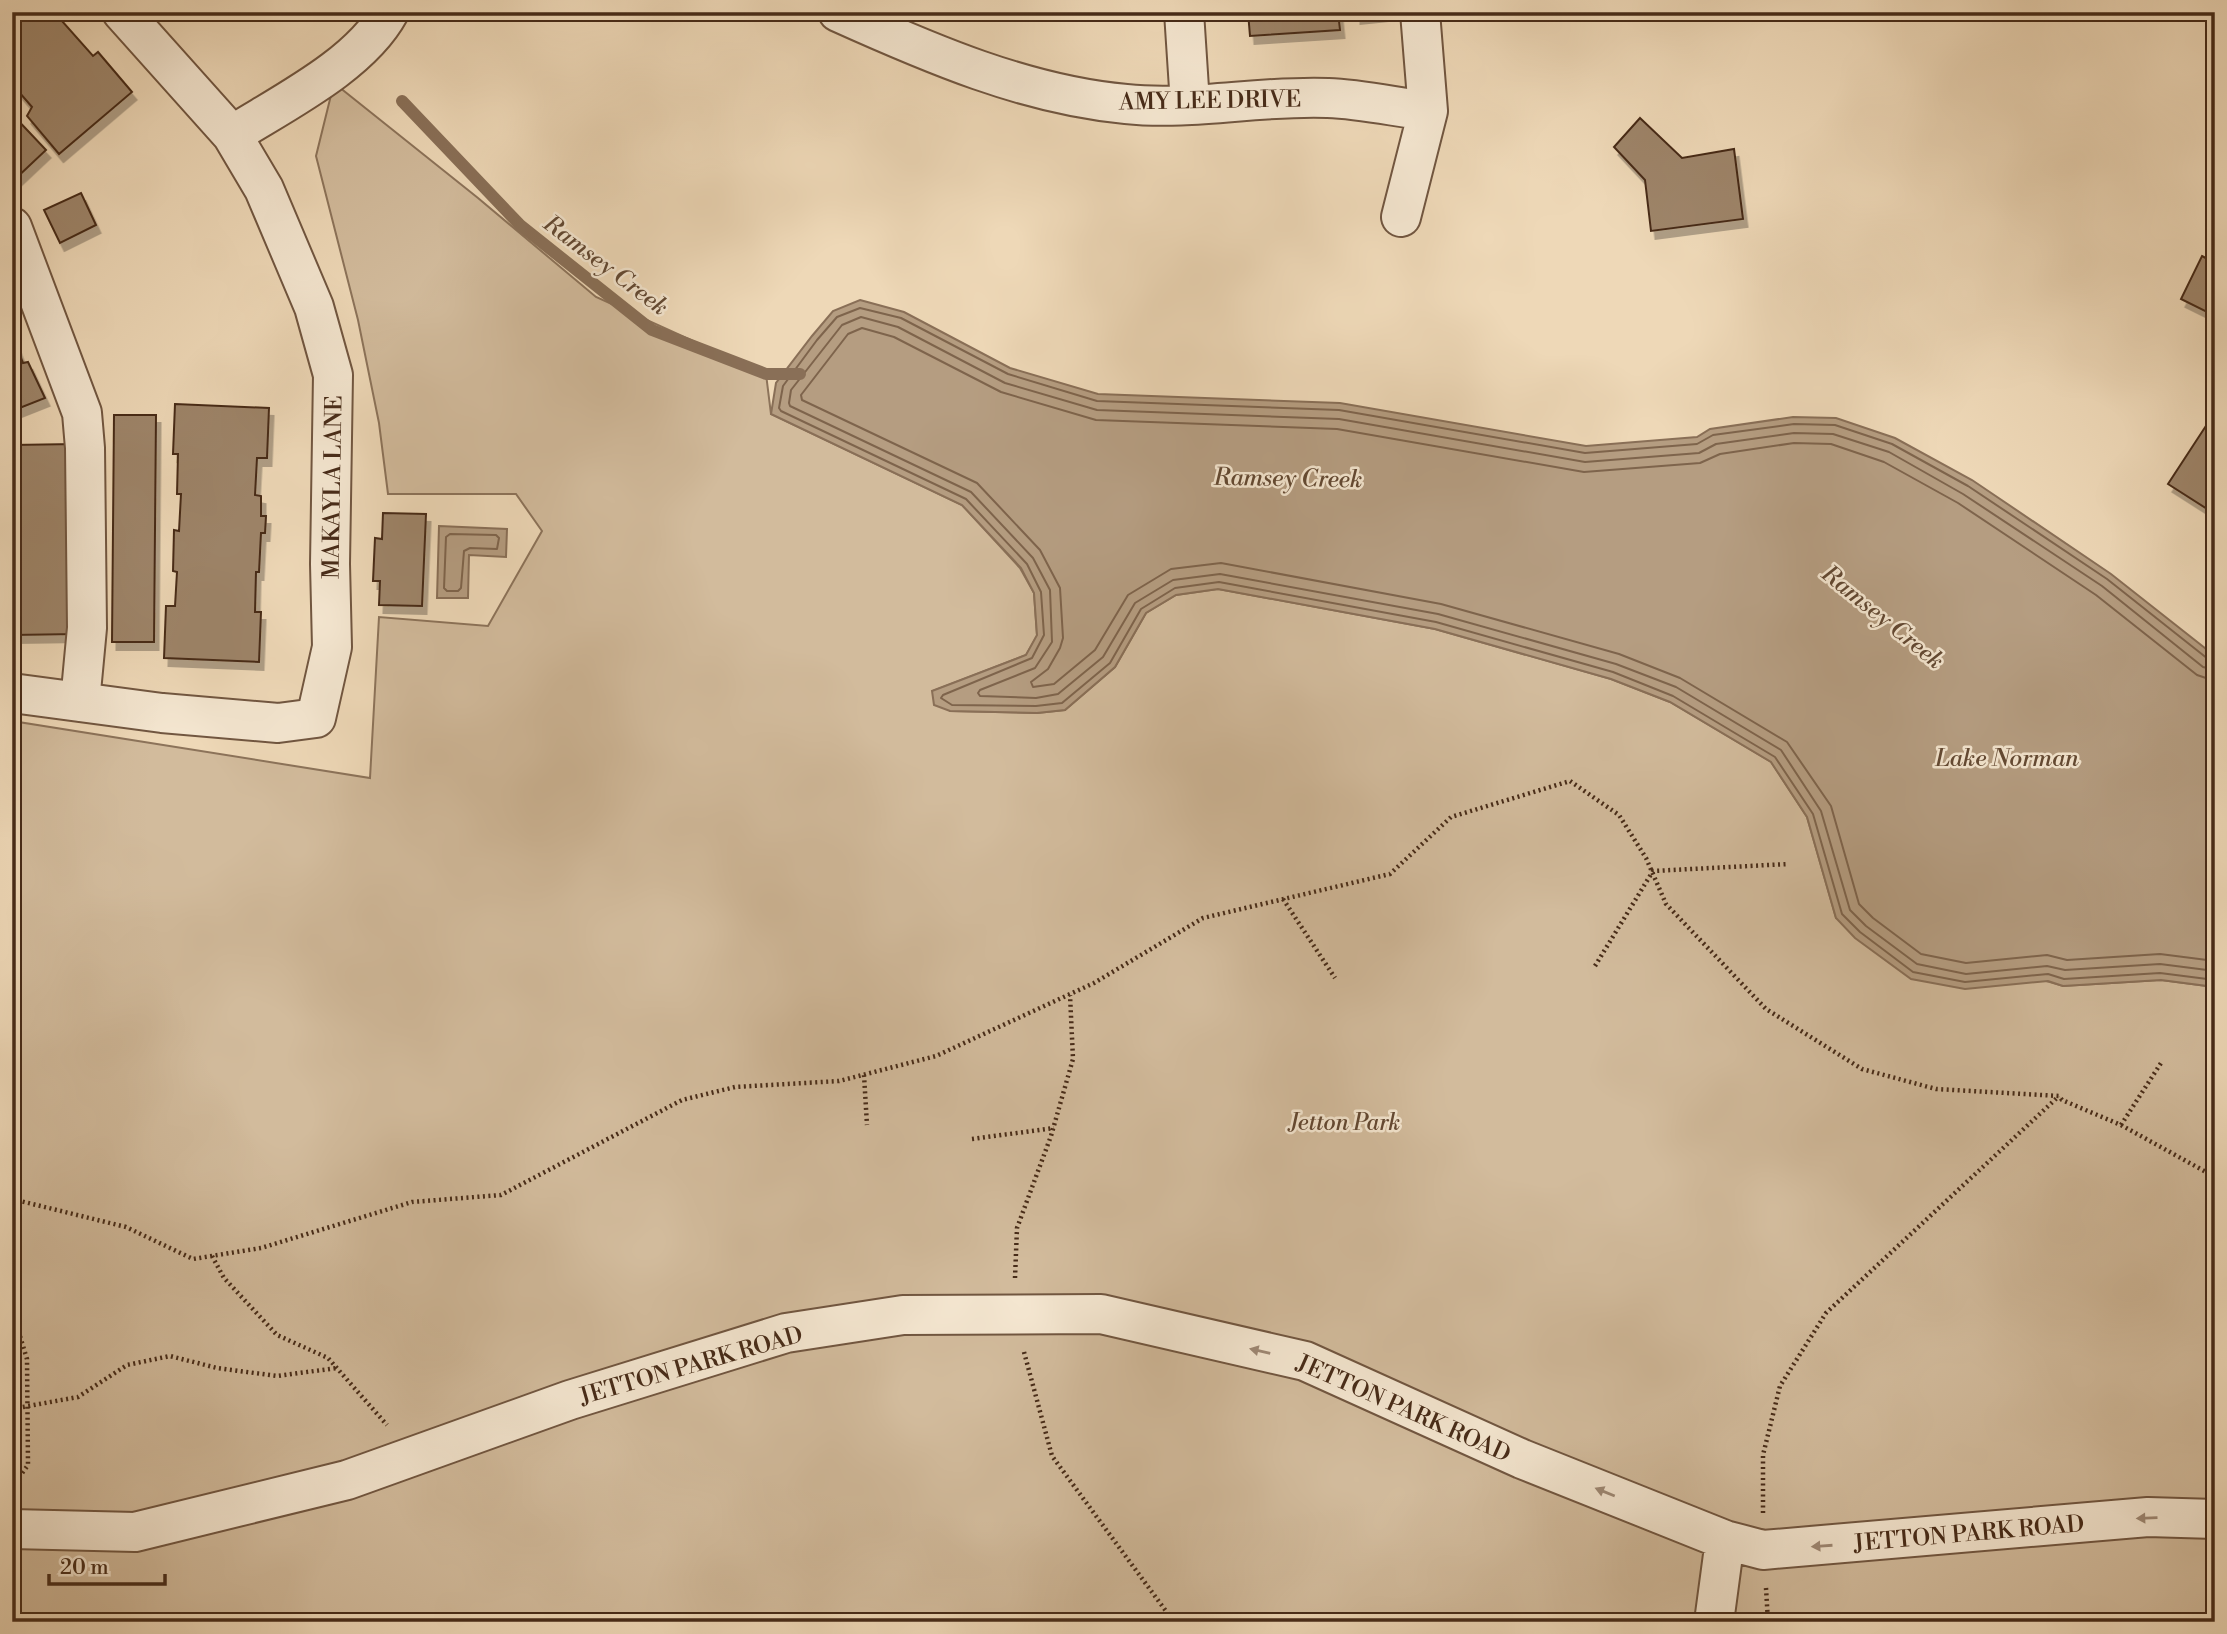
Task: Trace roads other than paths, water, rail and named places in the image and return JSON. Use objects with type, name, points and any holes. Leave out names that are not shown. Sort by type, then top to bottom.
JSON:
[{"type":"street","name":"MAKAYLA LANE","points":[[12,693],[162,713],[278,723],[316,718],[332,647],[330,564],[333,374],[314,307],[264,189],[232,135],[122,12]]},
{"type":"street","points":[[232,135],[340,67],[379,30],[389,12]]},
{"type":"street","name":"AMY LEE DRIVE","points":[[838,12],[900,25],[972,66],[1054,93],[1090,100],[1130,105],[1328,98],[1428,111]]},
{"type":"street","points":[[1184,12],[1190,104]]},
{"type":"street","points":[[1401,217],[1428,111],[1420,12]]},
{"type":"street","points":[[12,227],[82,413],[88,628],[80,702]]},
{"type":"street","name":"JETTON PARK ROAD","points":[[12,1529],[135,1532],[347,1480],[570,1401],[786,1333],[902,1315],[1101,1314],[1305,1361],[1522,1459],[1725,1540],[1763,1550],[2147,1517],[2215,1519]]},
{"type":"street","points":[[1714,1622],[1714,1605],[1725,1540]]},
{"type":"water","name":"Lake Norman","points":[[860,300],[904,312],[1010,368],[1098,394],[1340,403],[1586,446],[1697,437],[1710,429],[1793,417],[1836,418],[1895,438],[1972,480],[2111,574],[2215,656],[2215,987],[2161,980],[2063,986],[2048,981],[1965,989],[1911,979],[1855,938],[1836,918],[1807,817],[1771,762],[1670,702],[1611,679],[1435,629],[1218,589],[1176,595],[1146,613],[1115,667],[1065,710],[1037,713],[950,711],[934,705],[932,691],[1026,655],[1037,635],[1034,593],[1021,568],[962,505],[771,414],[776,383],[812,336],[833,311]]},
{"type":"water","points":[[439,526],[507,529],[506,557],[469,555],[468,598],[437,598]]},
{"type":"waterway","name":"Ramsey Creek","points":[[402,101],[520,225],[652,330],[766,374],[800,374]]},
{"type":"park label","name":"Jetton Park","points":[[1345,1122]]}]
